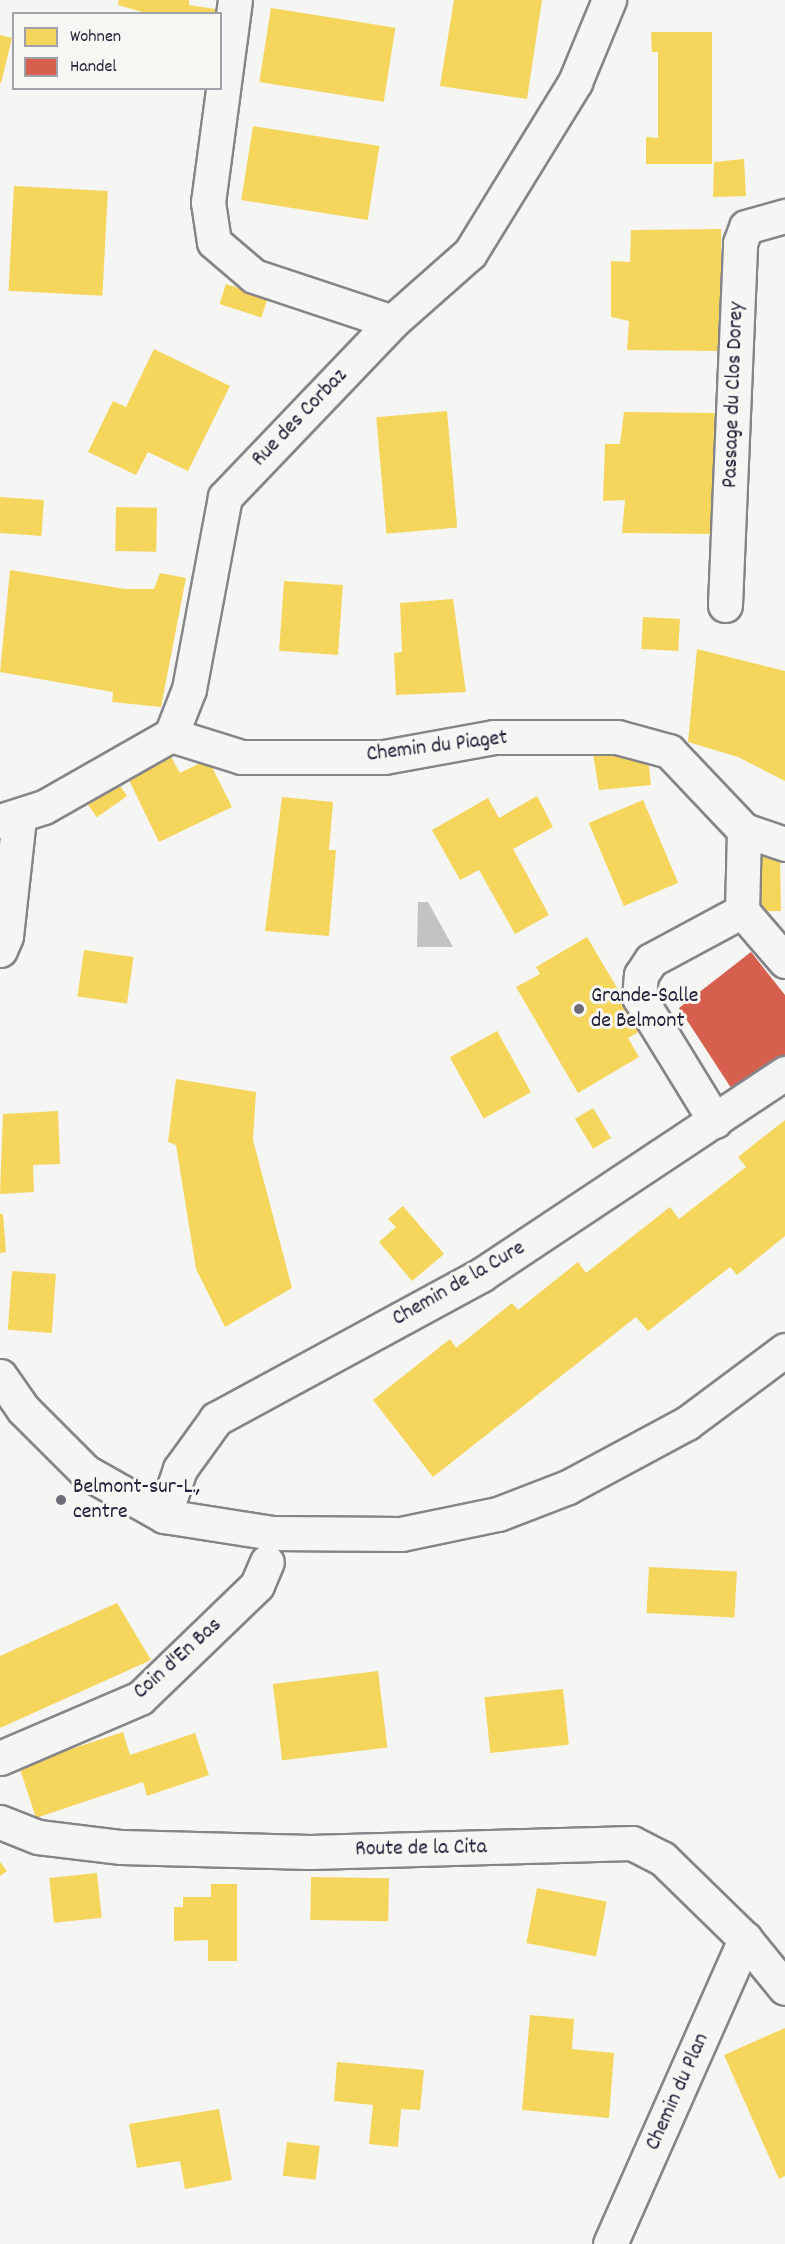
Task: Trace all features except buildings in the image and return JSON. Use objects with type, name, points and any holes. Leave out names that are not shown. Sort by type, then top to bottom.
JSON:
[{"type":"street","points":[[235,0],[208,201],[214,242],[254,276],[392,322]]},
{"type":"street","name":"Rue des Corbaz","points":[[171,735],[189,689],[225,497],[392,322],[470,254],[575,82],[609,0]]},
{"type":"street","name":"Passage du Clos Dorey","points":[[725,605],[740,243],[746,227],[785,216]]},
{"type":"street","points":[[0,950],[6,936],[10,820],[171,735]]},
{"type":"street","name":"Chemin du Piaget","points":[[171,735],[241,757],[384,757],[494,737],[617,737],[669,751],[744,830]]},
{"type":"street","points":[[785,844],[744,830],[742,911],[785,961]]},
{"type":"street","points":[[715,1121],[639,997],[641,975],[651,960],[742,911]]},
{"type":"street","name":"Chemin de la Cure","points":[[164,1516],[180,1469],[216,1419],[481,1275],[715,1121],[785,1072]]},
{"type":"street","points":[[0,1376],[23,1409],[86,1472],[164,1516],[273,1533],[401,1534],[498,1514],[568,1487],[687,1424],[785,1350]]},
{"type":"street","name":"Coin d'En Bas","points":[[0,1758],[140,1698],[257,1585],[267,1562]]},
{"type":"street","name":"Route de la Cita","points":[[0,1822],[38,1837],[120,1847],[310,1852],[632,1844],[662,1858],[746,1939],[785,1988]]},
{"type":"street","name":"Chemin du Plan","points":[[610,2244],[746,1939]]},
{"type":"shaded area","points":[[418,902],[428,902],[453,947],[417,947]]},
{"type":"place","name":"Grande-Salle de Belmont","points":[[579,1009]]},
{"type":"place","name":"Belmont-sur-L., centre","points":[[61,1500]]}]
